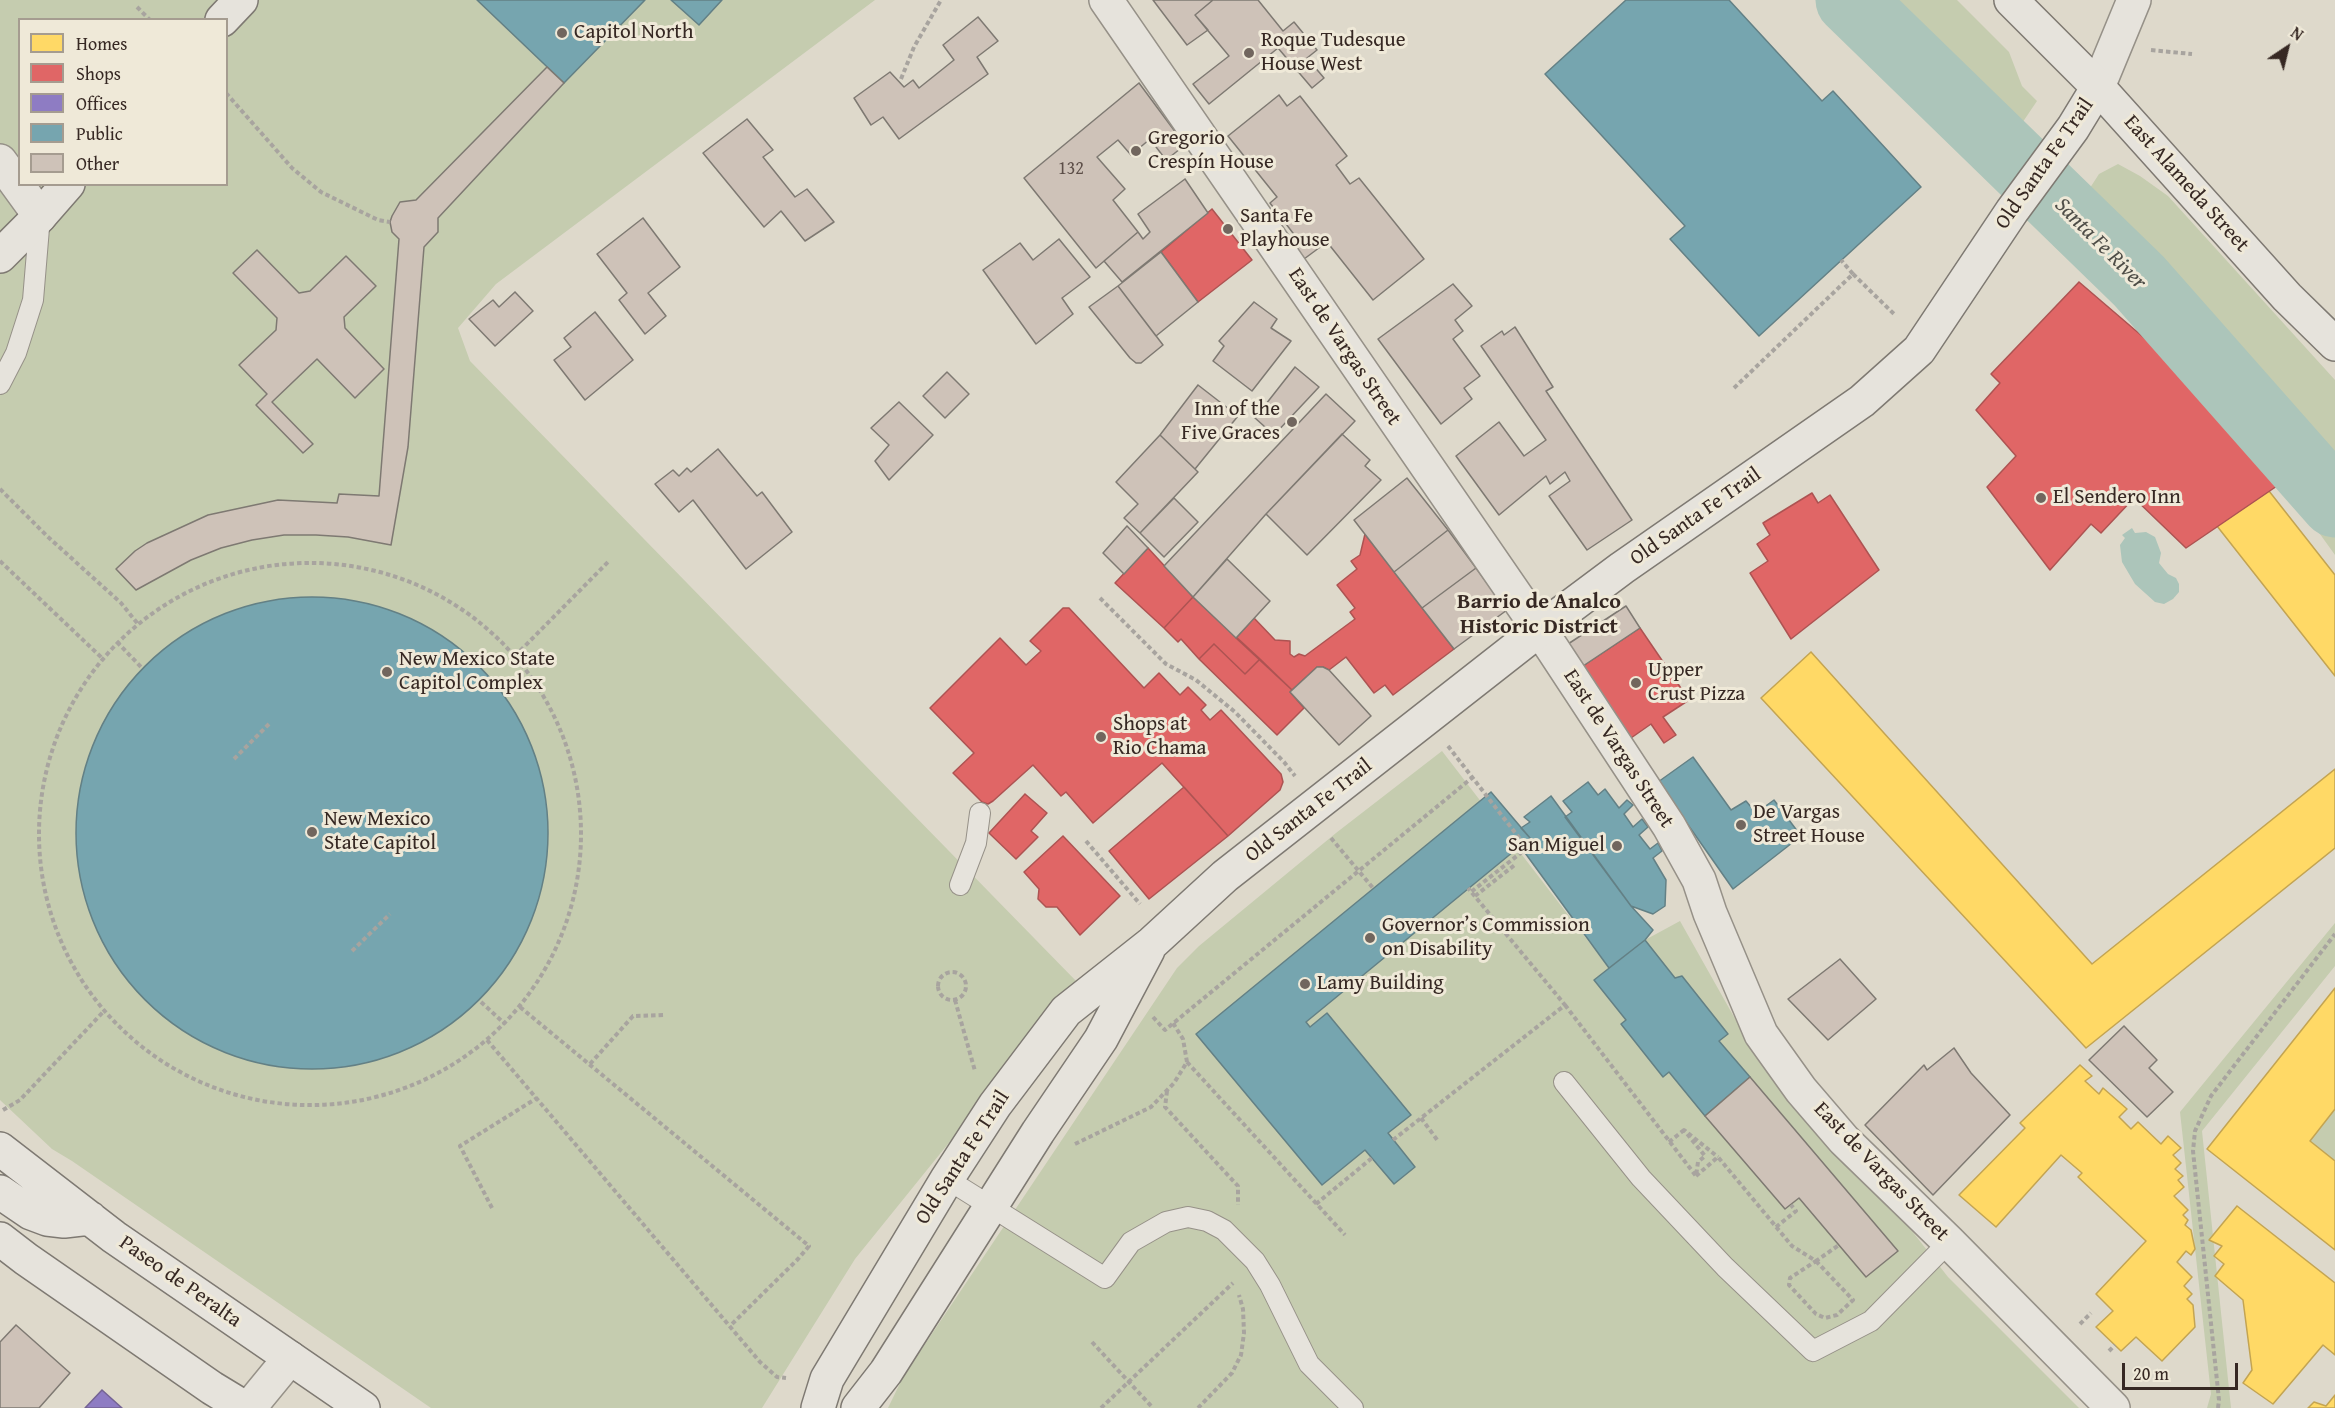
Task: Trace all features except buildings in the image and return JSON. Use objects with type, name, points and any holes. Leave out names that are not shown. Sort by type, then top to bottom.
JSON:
[{"type":"street","points":[[224,18],[241,0]]},
{"type":"street","name":"East de Vargas Street","points":[[1106,0],[1539,630],[1669,826],[1699,879],[1710,913],[1761,1034],[1801,1090],[1844,1140],[2113,1408]]},
{"type":"street","name":"East Alameda Street","points":[[2011,0],[2098,87],[2287,297],[2335,344]]},
{"type":"street","name":"Old Santa Fe Trail","points":[[809,1408],[822,1393],[947,1179],[995,1105],[1066,1011],[1158,937],[1225,876],[1539,630],[1622,568],[1862,401],[1919,350],[2012,211],[2073,128],[2098,87],[2134,0]]},
{"type":"street","points":[[0,161],[18,186]]},
{"type":"street","points":[[18,186],[40,216]]},
{"type":"street","points":[[0,256],[66,186]]},
{"type":"street","name":"Old Santa Fe Trail","points":[[858,1408],[886,1372],[1038,1132],[1101,1039],[1158,937]]},
{"type":"street","name":"Paseo de Peralta","points":[[0,1149],[90,1218],[363,1408]]},
{"type":"street","points":[[0,1192],[31,1213],[47,1219],[64,1221],[90,1218]]},
{"type":"street","points":[[0,1239],[212,1388],[247,1408],[290,1358]]},
{"type":"street","points":[[870,1408],[886,1372]]},
{"type":"lane","points":[[0,384],[16,353],[33,300],[40,216]]},
{"type":"lane","points":[[960,885],[976,843],[980,813]]},
{"type":"lane","points":[[1564,1082],[1641,1178],[1725,1267],[1814,1351],[1871,1321],[1948,1242]]},
{"type":"lane","points":[[947,1179],[1105,1278],[1131,1242],[1166,1221],[1188,1217],[1207,1221],[1224,1230],[1254,1261],[1285,1311],[1309,1364],[1353,1408]]},
{"type":"path","points":[[902,79],[914,46],[941,0]]},
{"type":"path","points":[[137,7],[148,18]]},
{"type":"path","points":[[2144,50],[2192,54]]},
{"type":"path","points":[[228,95],[292,168],[321,192],[378,220],[390,222]]},
{"type":"path","points":[[1841,260],[1894,314]]},
{"type":"path","points":[[1734,388],[1853,274]]},
{"type":"path","points":[[0,489],[47,536],[121,603],[138,624]]},
{"type":"path","points":[[0,561],[102,658]]},
{"type":"path","points":[[514,656],[609,561]]},
{"type":"path","points":[[295,562],[346,564],[445,598],[476,619],[533,678],[552,711],[566,744],[577,785],[582,836],[579,875],[567,924],[545,971],[520,1007],[487,1040],[453,1065],[407,1088],[367,1100],[319,1105],[255,1099],[205,1084],[169,1065],[142,1047],[105,1010],[83,982],[66,953],[55,925],[42,877],[38,841],[40,796],[47,762],[59,727],[79,689],[102,658],[138,624],[148,614],[184,592],[219,577],[259,567],[295,562]]},
{"type":"path","points":[[1100,598],[1166,664],[1196,680],[1235,712],[1284,762],[1316,805]]},
{"type":"path","points":[[117,642],[141,667]]},
{"type":"path","points":[[234,759],[269,724]]},
{"type":"path","points":[[1454,754],[1527,848],[1472,892]]},
{"type":"path","points":[[1159,1024],[1165,1030],[1473,777]]},
{"type":"path","points":[[1086,841],[1158,937]]},
{"type":"path","points":[[1337,845],[1373,888]]},
{"type":"path","points":[[1472,892],[1516,864]]},
{"type":"path","points":[[1472,892],[1564,1005],[1696,1176]]},
{"type":"path","points":[[352,951],[390,914]]},
{"type":"path","points":[[2218,1408],[2193,1151],[2195,1131],[2211,1096],[2335,934]]},
{"type":"path","points":[[950,972],[959,974],[967,986],[963,995],[955,1000],[942,996],[938,989],[940,980],[950,972]]},
{"type":"path","points":[[955,1000],[976,1073]]},
{"type":"path","points":[[481,1002],[505,1024]]},
{"type":"path","points":[[1393,1140],[1564,1005]]},
{"type":"path","points":[[520,1007],[808,1246],[798,1259],[731,1325]]},
{"type":"path","points":[[3,1110],[20,1100],[105,1010]]},
{"type":"path","points":[[590,1064],[633,1016],[664,1015]]},
{"type":"path","points":[[1173,1023],[1183,1039],[1187,1062],[1345,1236]]},
{"type":"path","points":[[487,1040],[731,1325],[760,1362],[777,1377],[786,1378]]},
{"type":"path","points":[[1067,1145],[1078,1143],[1151,1107],[1167,1090],[1187,1062]]},
{"type":"path","points":[[1167,1090],[1165,1107],[1238,1186],[1238,1214]]},
{"type":"path","points":[[492,1208],[460,1146],[537,1098]]},
{"type":"path","points":[[1421,1118],[1438,1142]]},
{"type":"path","points":[[1670,1142],[1684,1130]]},
{"type":"path","points":[[1684,1130],[1719,1157],[1791,1246],[1816,1261],[1853,1300],[1837,1315],[1825,1318],[1816,1314],[1789,1285],[1790,1278],[1816,1261],[1839,1245]]},
{"type":"path","points":[[1684,1130],[1705,1156],[1698,1162],[1696,1176]]},
{"type":"path","points":[[1696,1176],[1719,1157]]},
{"type":"path","points":[[1316,1204],[1372,1158]]},
{"type":"path","points":[[1776,1227],[1796,1211],[1791,1204]]},
{"type":"path","points":[[1101,1408],[1233,1282],[1243,1309],[1244,1333],[1241,1355],[1232,1373],[1198,1408]]},
{"type":"path","points":[[1092,1342],[1153,1408]]},
{"type":"path","points":[[2109,1351],[2115,1345]]},
{"type":"shaded area","name":"New Mexico State Capitol Complex","points":[[0,0],[875,0],[496,284],[458,328],[470,361],[1078,983],[855,1259],[762,1408],[431,1408],[52,1149],[0,1100]]},
{"type":"shaded area","points":[[1822,0],[1957,0],[2009,52],[2022,86],[2037,101],[1989,172]]},
{"type":"shaded area","points":[[2118,164],[2168,196],[2335,380],[2335,555],[2223,399],[2128,316],[2053,245],[2099,174]]},
{"type":"shaded area","points":[[2132,528],[2135,533],[2146,532],[2155,537],[2161,553],[2159,563],[2168,574],[2176,578],[2179,584],[2179,592],[2164,604],[2155,602],[2135,584],[2122,562],[2120,545],[2125,538],[2122,535]]},
{"type":"shaded area","points":[[1442,751],[1609,968],[1645,940],[1680,921],[1756,1056],[1793,1105],[1908,1226],[1948,1277],[2079,1408],[888,1408],[903,1377],[1177,968],[1199,946],[1336,833]]},
{"type":"shaded area","points":[[2335,923],[2335,966],[2202,1131],[2231,1408],[2207,1408],[2211,1394],[2180,1112]]},
{"type":"shaded area","points":[[2335,1109],[2335,1161],[2310,1141]]},
{"type":"waterway","name":"Santa Fe River","points":[[1850,0],[2139,281],[2335,503]]},
{"type":"place","name":"Capitol North","points":[[562,33]]},
{"type":"place","name":"Roque Tudesque House West","points":[[1249,53]]},
{"type":"place","name":"Gregorio Crespín House","points":[[1136,151]]},
{"type":"place","name":"Santa Fe Playhouse","points":[[1228,229]]},
{"type":"place","name":"Inn of the Five Graces","points":[[1292,422]]},
{"type":"place","name":"El Sendero Inn","points":[[2041,498]]},
{"type":"place","name":"New Mexico State Capitol Complex","points":[[387,672]]},
{"type":"place","name":"Upper Crust Pizza","points":[[1636,683]]},
{"type":"place","name":"Shops at Rio Chama","points":[[1101,737]]},
{"type":"place","name":"De Vargas Street House","points":[[1741,825]]},
{"type":"place","name":"New Mexico State Capitol","points":[[312,832]]},
{"type":"place","name":"San Miguel","points":[[1617,846]]},
{"type":"place","name":"Governor’s Commission on Disability","points":[[1370,938]]},
{"type":"place","name":"Lamy Building","points":[[1305,984]]},
{"type":"district","name":"Barrio de Analco Historic District","points":[[1539,614]]}]
